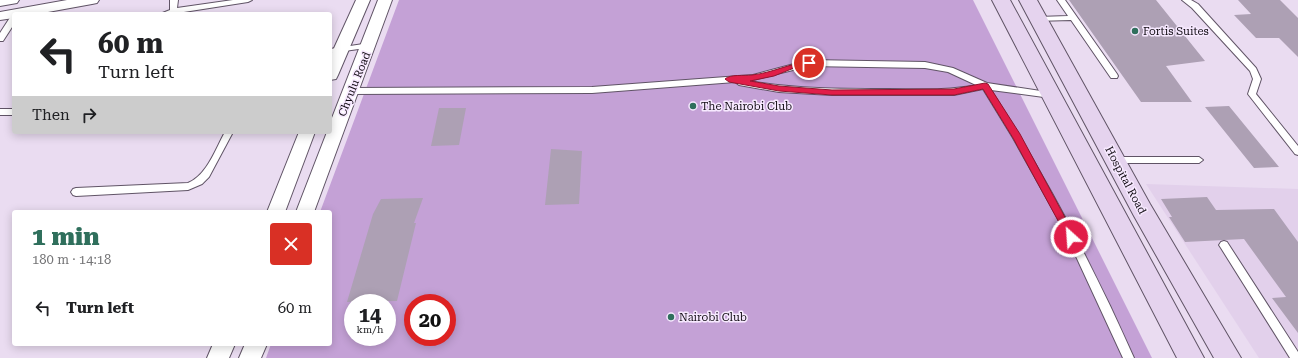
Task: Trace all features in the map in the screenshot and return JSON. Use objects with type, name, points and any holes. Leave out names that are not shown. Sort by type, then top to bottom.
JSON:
[{"type":"street","points":[[0,16],[11,7],[92,0]]},
{"type":"street","points":[[332,67],[336,50],[363,0]]},
{"type":"street","name":"Chyulu Road","points":[[306,210],[370,45],[385,0]]},
{"type":"street","points":[[1000,0],[1191,358]]},
{"type":"street","name":"Hospital Road","points":[[1028,0],[1142,210],[1228,358]]},
{"type":"street","points":[[277,210],[306,134]]},
{"type":"street","points":[[218,358],[223,346]]},
{"type":"street","points":[[250,358],[255,346]]},
{"type":"lane","points":[[173,11],[174,0]]},
{"type":"lane","points":[[170,12],[248,0]]},
{"type":"lane","points":[[1061,0],[1114,76]]},
{"type":"lane","points":[[1186,0],[1195,6],[1253,70],[1257,79],[1252,94],[1298,152]]},
{"type":"lane","points":[[0,39],[11,7]]},
{"type":"lane","points":[[1038,19],[1073,18]]},
{"type":"lane","points":[[336,50],[370,45]]},
{"type":"lane","points":[[351,91],[592,90],[753,78],[771,74],[793,66],[809,63],[925,65],[950,70],[985,86],[1051,95]]},
{"type":"lane","points":[[729,79],[779,89],[832,92],[954,92],[985,86]]},
{"type":"lane","points":[[985,86],[1016,136],[1065,223],[1129,358]]},
{"type":"lane","points":[[0,112],[12,112]]},
{"type":"lane","points":[[76,192],[188,186],[199,182],[206,175],[228,134]]},
{"type":"lane","points":[[1115,160],[1199,160]]},
{"type":"lane","points":[[1224,245],[1296,358]]},
{"type":"shaded area","name":"The Nairobi Club","points":[[399,0],[973,0],[1152,358],[266,358],[270,346],[332,346],[332,210],[321,210]]},
{"type":"shaded area","points":[[1146,184],[1298,189],[1298,358],[1259,358]]},
{"type":"building","name":"Fortis Suites","points":[[1069,0],[1156,0],[1205,61],[1166,66],[1192,102],[1141,102]]},
{"type":"building","points":[[1238,0],[1280,0],[1298,18],[1298,57],[1279,38],[1256,38],[1234,15],[1251,14]]},
{"type":"building","points":[[1229,106],[1279,167],[1254,168],[1205,107]]},
{"type":"building","points":[[439,108],[466,108],[459,145],[431,146]]},
{"type":"building","points":[[551,149],[582,151],[579,204],[545,205]]},
{"type":"building","points":[[1207,197],[1216,210],[1274,209],[1298,242],[1298,333],[1272,298],[1286,297],[1244,239],[1185,242],[1169,217],[1172,217],[1161,199]]},
{"type":"building","points":[[423,198],[414,223],[416,223],[397,301],[396,294],[349,294],[373,214],[381,199]]},
{"type":"place","name":"Fortis Suites","points":[[1135,31]]},
{"type":"place","name":"The Nairobi Club","points":[[693,106]]},
{"type":"place","name":"Nairobi Club","points":[[671,317]]},
{"type":"route","points":[[809,63],[793,66],[771,74],[753,78],[729,79],[746,84],[779,89],[832,92],[954,92],[985,86],[1016,136],[1065,223],[1071,237]]}]
